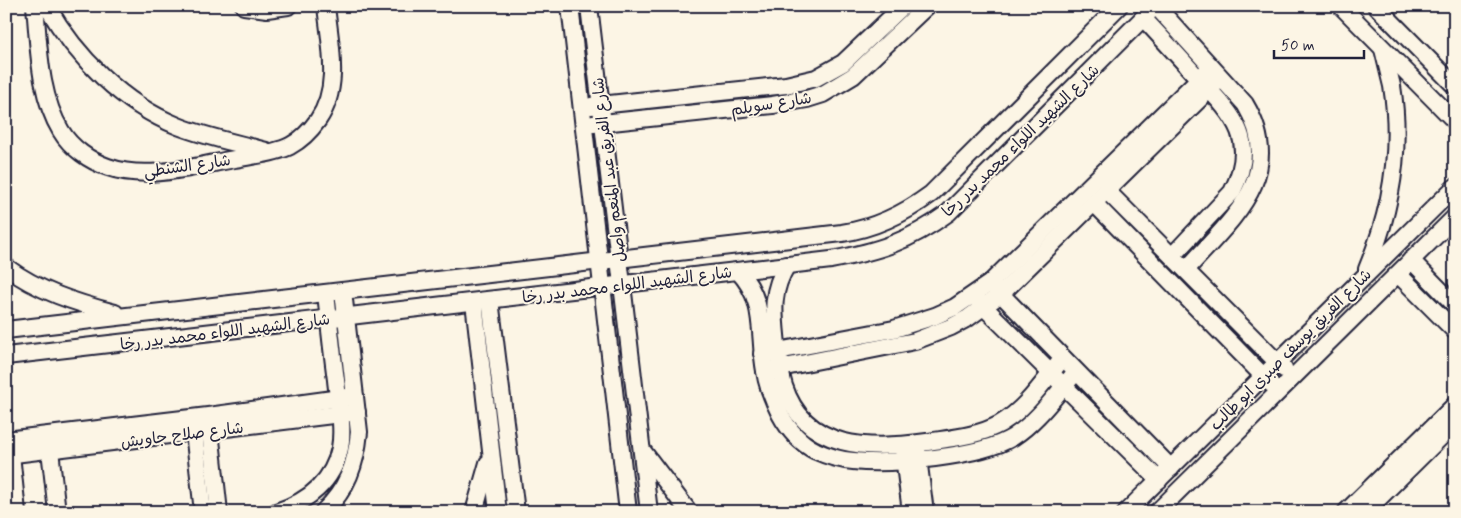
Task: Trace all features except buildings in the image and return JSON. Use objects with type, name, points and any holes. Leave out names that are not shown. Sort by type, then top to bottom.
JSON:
[{"type":"street","name":"شارع الشنطي","points":[[35,6],[43,80],[61,132],[75,148],[91,160],[109,168],[129,172],[151,172],[271,152],[290,146],[305,135],[318,120],[327,103],[331,85],[332,66],[326,6]]},
{"type":"street","points":[[47,6],[71,41],[98,73],[122,94],[149,112],[177,126],[271,152]]},
{"type":"street","points":[[244,6],[268,8],[288,6]]},
{"type":"street","name":"شارع الفريق عبد المنعم واصل","points":[[570,6],[628,512]]},
{"type":"street","name":"شارع الفريق عبد المنعم واصل","points":[[589,6],[649,512]]},
{"type":"street","name":"شارع سويلم","points":[[581,107],[786,85],[816,78],[843,63],[903,6]]},
{"type":"street","name":"شارع سويلم","points":[[584,125],[773,105],[823,94],[853,76],[927,6]]},
{"type":"street","name":"شارع الشهيد اللواء محمد بدر رخا","points":[[6,330],[842,233],[870,227],[912,208],[931,194],[1109,12],[1119,6]]},
{"type":"street","points":[[1156,6],[1210,78],[1236,122],[1243,150],[1242,165],[1232,192],[1172,256]]},
{"type":"street","name":"شارع الشهيد اللواء محمد بدر رخا","points":[[6,356],[831,260],[868,253],[910,238],[948,213],[1156,6]]},
{"type":"street","points":[[1341,6],[1455,121]]},
{"type":"street","points":[[1376,6],[1455,86]]},
{"type":"street","points":[[1143,18],[1210,78],[1245,104],[1258,132],[1259,163],[1254,185],[1243,206],[1186,270]]},
{"type":"street","points":[[1365,275],[1382,230],[1389,202],[1394,164],[1394,106],[1392,87],[1383,49]]},
{"type":"street","points":[[770,352],[914,324],[942,313],[973,295],[995,288],[1107,191],[1210,78]]},
{"type":"street","points":[[772,370],[916,341],[951,327],[984,308],[995,288],[1210,78]]},
{"type":"street","name":"شارع الفريق يوسف صبرى ابو طالب","points":[[1126,512],[1455,187]]},
{"type":"street","points":[[1107,191],[1292,378]]},
{"type":"street","points":[[1094,203],[1279,392]]},
{"type":"street","name":"شارع الفريق يوسف صبرى ابو طالب","points":[[1156,512],[1455,217]]},
{"type":"street","points":[[1412,260],[1455,305]]},
{"type":"street","points":[[770,352],[774,302],[778,283],[787,265]]},
{"type":"street","points":[[6,267],[44,290],[76,303],[124,316]]},
{"type":"street","points":[[738,271],[748,283],[756,298],[770,352],[772,370],[784,386],[790,402],[800,416],[812,428],[825,436],[856,444],[910,452],[974,443],[993,446],[1012,438],[1026,427],[1076,372]]},
{"type":"street","points":[[1398,274],[1455,331]]},
{"type":"street","points":[[995,288],[1171,468]]},
{"type":"street","points":[[324,512],[339,495],[353,468],[359,432],[343,291]]},
{"type":"street","points":[[276,512],[292,507],[319,489],[329,476],[336,462],[340,447],[338,407],[326,293]]},
{"type":"street","points":[[973,295],[1159,480]]},
{"type":"street","points":[[482,301],[491,451],[498,512]]},
{"type":"street","points":[[482,301],[516,512]]},
{"type":"street","points":[[974,443],[988,430],[1015,413],[1063,358]]},
{"type":"street","name":"شارع صلاح جاويش","points":[[8,450],[356,404]]},
{"type":"street","points":[[1346,512],[1455,405]]},
{"type":"street","points":[[1015,413],[1026,427]]},
{"type":"street","points":[[1365,512],[1455,423]]},
{"type":"street","points":[[201,424],[203,512]]},
{"type":"street","points":[[201,424],[220,512]]},
{"type":"street","name":"شارع صلاح جاويش","points":[[8,450],[50,450],[201,424]]},
{"type":"street","points":[[641,448],[689,512]]},
{"type":"street","points":[[8,450],[17,512]]},
{"type":"street","points":[[50,450],[57,512]]},
{"type":"street","points":[[474,512],[491,451]]},
{"type":"street","points":[[910,452],[910,512]]},
{"type":"street","points":[[910,452],[925,512]]}]
